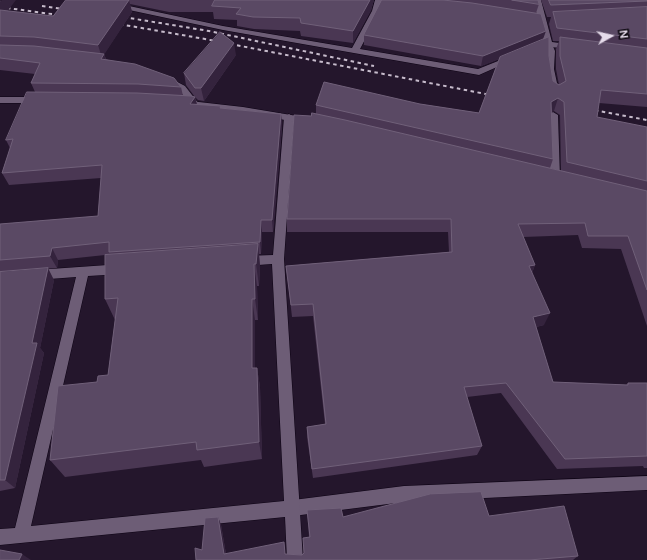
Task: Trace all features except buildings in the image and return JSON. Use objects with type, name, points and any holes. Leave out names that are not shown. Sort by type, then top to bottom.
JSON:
[{"type":"street","points":[[355,51],[376,11],[380,0]]},
{"type":"street","points":[[537,0],[548,44],[552,51],[550,69],[555,94]]},
{"type":"street","points":[[110,4],[223,28],[479,72],[548,44],[577,48]]},
{"type":"street","points":[[156,76],[170,81],[182,88],[194,104]]},
{"type":"street","points":[[0,100],[47,100]]},
{"type":"street","points":[[171,102],[289,117],[317,123]]},
{"type":"street","points":[[553,115],[555,178]]},
{"type":"street","points":[[289,117],[278,259],[295,560]]},
{"type":"street","points":[[232,262],[278,259]]},
{"type":"street","points":[[23,276],[130,269]]},
{"type":"street","points":[[20,536],[83,272]]},
{"type":"street","points":[[0,537],[292,508],[404,494],[647,483]]},
{"type":"railway","points":[[42,6],[69,10]]},
{"type":"railway","points":[[0,7],[66,16]]},
{"type":"railway","points":[[117,16],[209,31],[374,66]]},
{"type":"railway","points":[[113,23],[205,39],[496,96]]},
{"type":"railway","points":[[588,109],[647,120]]}]
